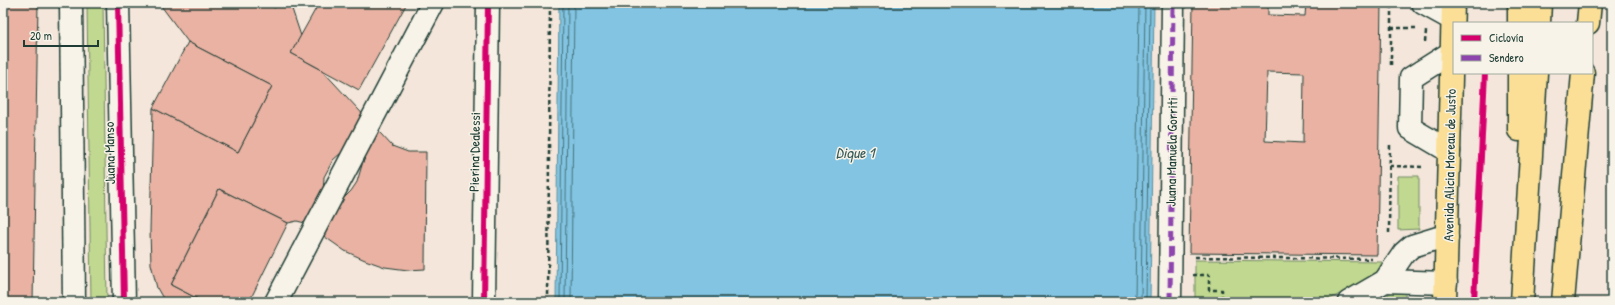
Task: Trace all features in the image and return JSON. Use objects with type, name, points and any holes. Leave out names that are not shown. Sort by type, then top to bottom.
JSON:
[{"type":"main road","points":[[1519,3],[1519,22]]},
{"type":"main road","points":[[1539,22],[1540,3]]},
{"type":"main road","points":[[1583,3],[1583,22]]},
{"type":"main road","points":[[1588,22],[1590,3]]},
{"type":"main road","name":"Avenida Alicia Moreau de Justo","points":[[1445,293],[1453,11]]},
{"type":"main road","points":[[1518,302],[1519,74]]},
{"type":"main road","points":[[1522,302],[1536,74]]},
{"type":"main road","points":[[1563,302],[1582,75]]},
{"type":"street","points":[[71,3],[74,302]]},
{"type":"street","name":"Juana Manso","points":[[118,3],[124,302]]},
{"type":"street","points":[[276,302],[433,3]]},
{"type":"street","name":"Pierina Dealessi","points":[[484,302],[488,3]]},
{"type":"street","name":"Juana Manuela Gorriti","points":[[1170,302],[1173,3]]},
{"type":"street","points":[[1423,3],[1453,11]]},
{"type":"street","points":[[1449,151],[1410,128],[1411,78],[1452,52]]},
{"type":"street","points":[[1350,302],[1385,281],[1404,253],[1412,246],[1438,238],[1447,238]]},
{"type":"street","points":[[1385,281],[1445,293]]},
{"type":"path","points":[[548,302],[550,3]]},
{"type":"path","points":[[1390,166],[1426,167]]},
{"type":"path","points":[[1170,265],[1372,260]]},
{"type":"path","points":[[1170,265],[1209,275],[1209,290],[1222,290],[1222,301],[1234,302]]},
{"type":"green space","points":[[87,3],[103,3],[107,302],[91,302]]},
{"type":"green space","points":[[1398,176],[1419,176],[1419,229],[1398,230]]},
{"type":"green space","points":[[1195,260],[1382,262],[1376,275],[1330,299],[1310,300],[1301,297],[1298,302],[1195,302]]},
{"type":"green space","points":[[1394,291],[1405,292],[1405,302],[1376,302]]},
{"type":"water","name":"Dique 1","points":[[559,3],[1154,3],[1150,302],[556,302]]},
{"type":"building","points":[[3,3],[38,3],[33,302],[5,302],[3,298]]},
{"type":"building","points":[[159,3],[271,3],[274,8],[282,3],[290,3],[301,36],[291,53],[322,70],[392,146],[408,152],[426,152],[425,269],[408,270],[385,267],[365,260],[345,251],[305,223],[297,221],[288,223],[219,189],[171,285],[198,299],[197,302],[165,302],[157,288],[151,264],[150,231],[153,108],[238,152],[272,86],[188,42]],"holes":[[[350,148],[362,156],[362,165],[357,182],[351,191],[336,203],[323,196],[324,177],[333,160]]]},
{"type":"building","points":[[319,3],[407,3],[359,90],[291,53]]},
{"type":"building","points":[[1193,3],[1268,3],[1268,15],[1305,16],[1306,3],[1381,3],[1377,255],[1189,253]],"holes":[[[1267,72],[1304,73],[1303,143],[1265,141]]]},
{"type":"building","points":[[188,42],[272,86],[238,152],[153,108]]},
{"type":"building","points":[[219,189],[288,223],[249,302],[204,302],[171,285]]},
{"type":"marked path","points":[[1170,302],[1173,3]]},
{"type":"cycle path","points":[[118,3],[124,302]]},
{"type":"cycle path","points":[[484,302],[488,3]]},
{"type":"cycle path","points":[[1474,302],[1485,74]]}]
